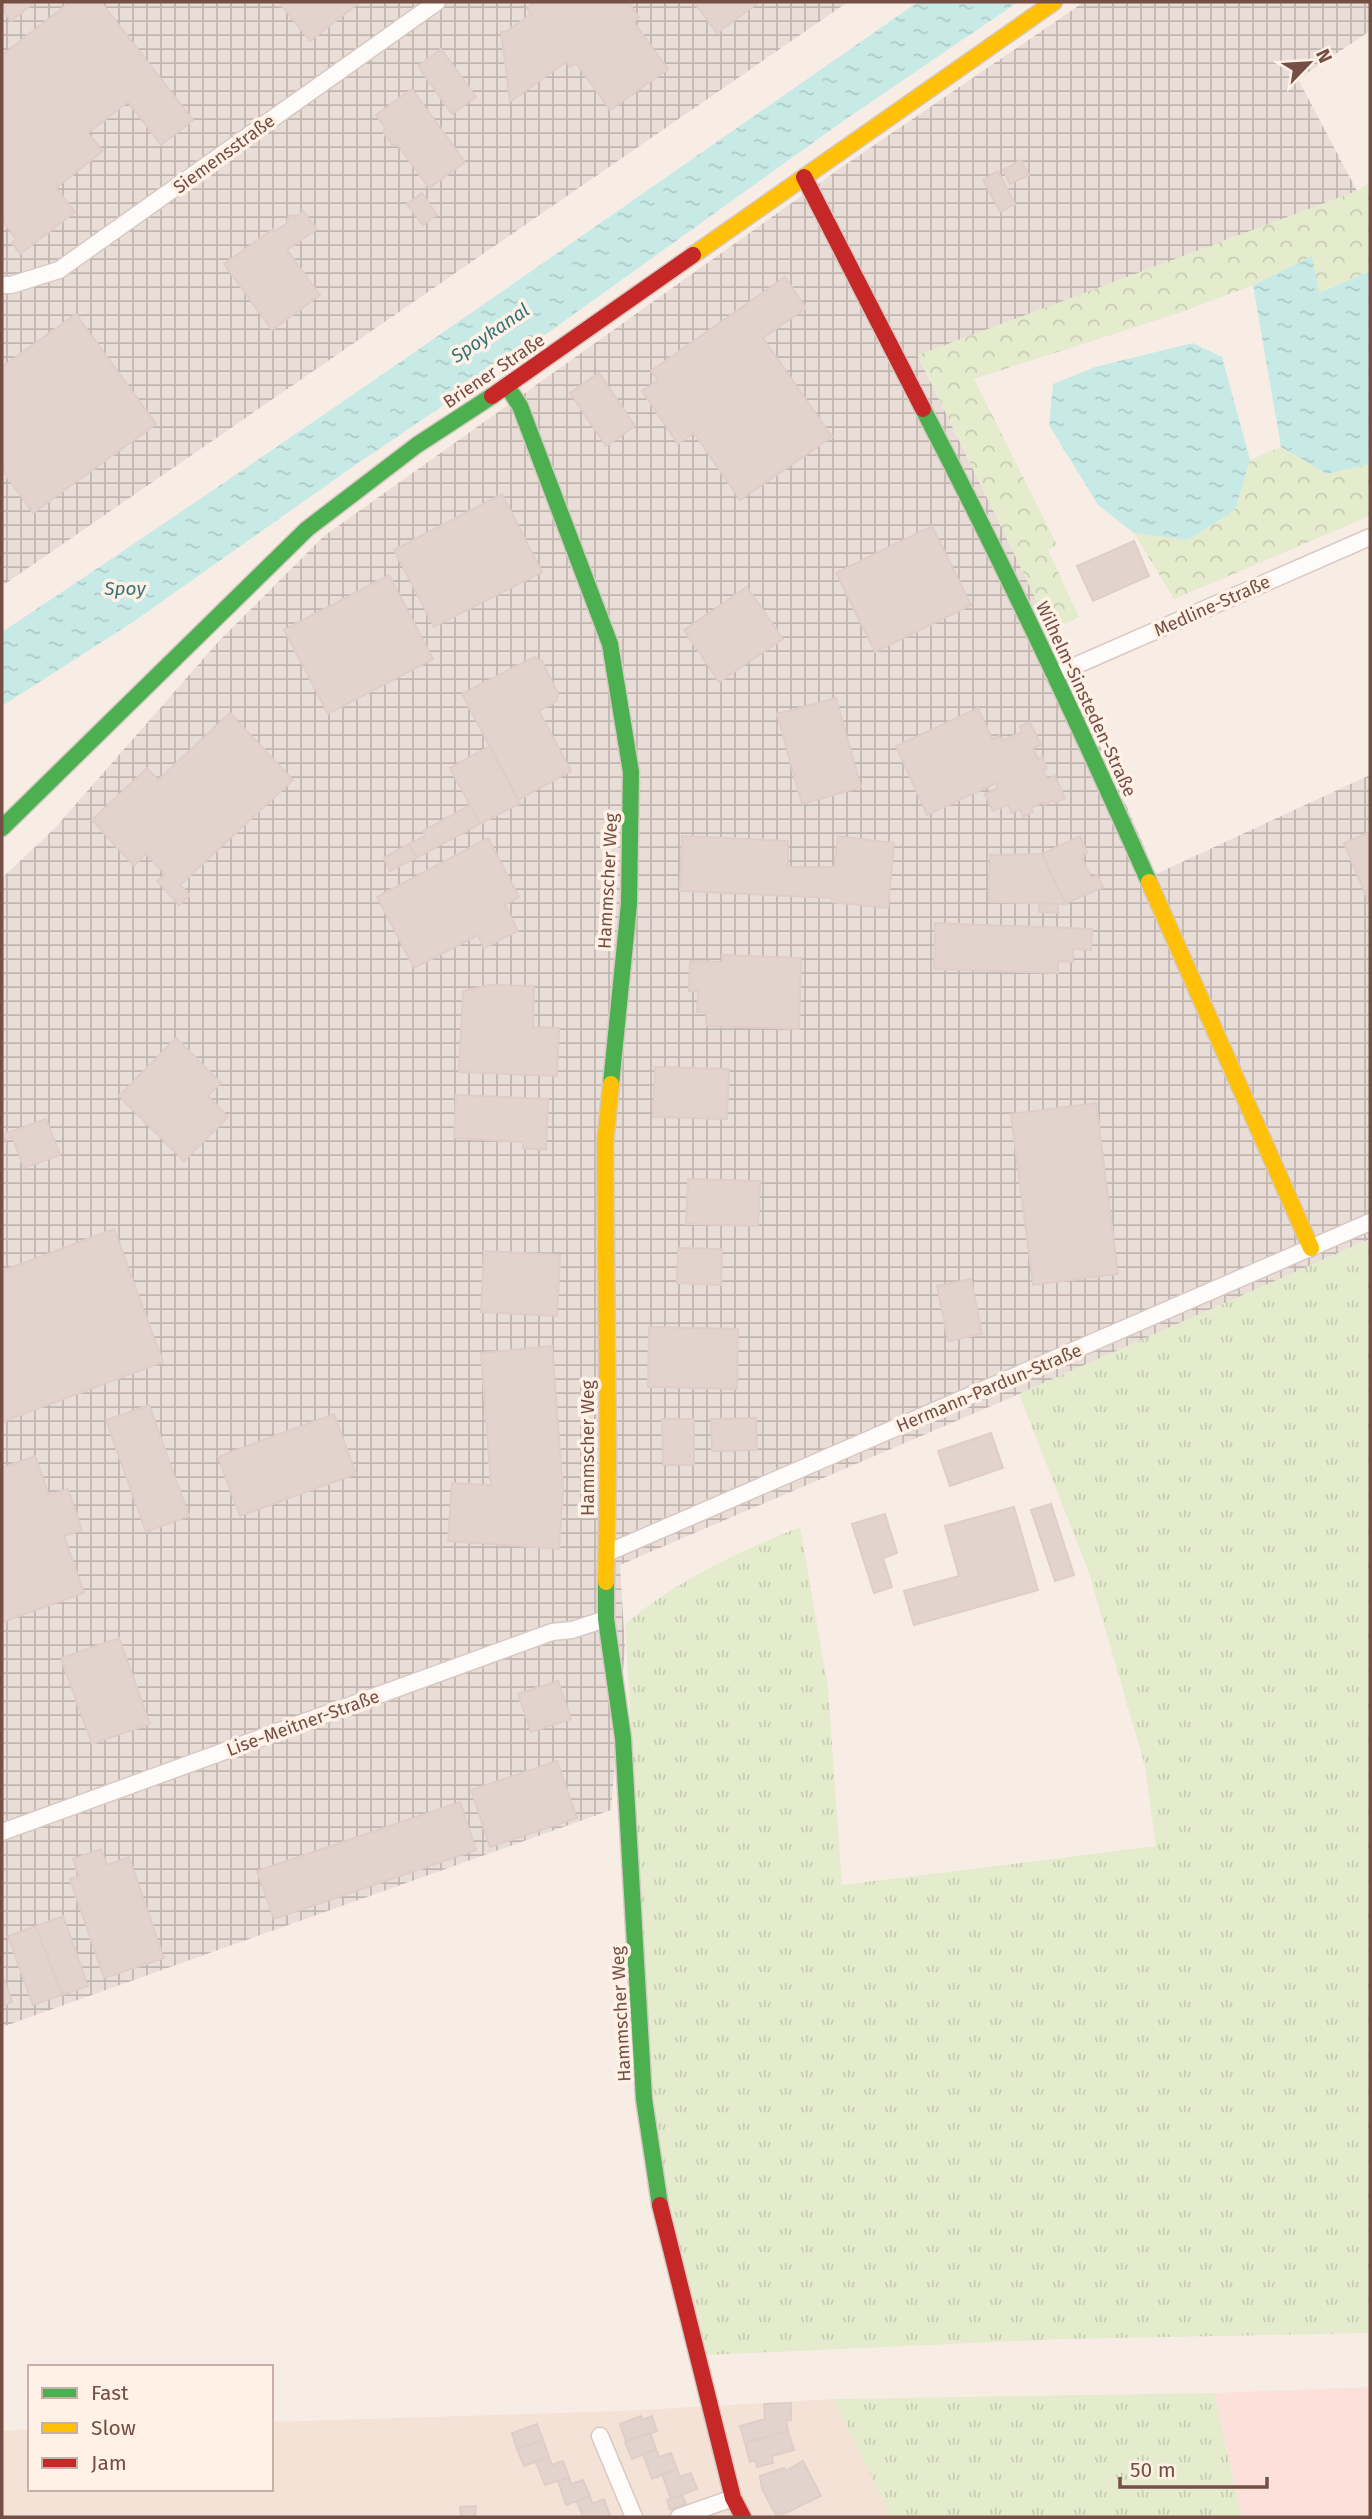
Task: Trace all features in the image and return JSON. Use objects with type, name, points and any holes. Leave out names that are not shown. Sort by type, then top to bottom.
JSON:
[{"type":"street","name":"Siemensstraße","points":[[2,285],[11,285],[60,270],[437,2]]},
{"type":"street","name":"Briener Straße","points":[[2,828],[307,529],[417,446],[507,386],[1054,2]]},
{"type":"street","name":"Wilhelm-Sinsteden-Straße","points":[[804,177],[995,548],[1270,1152],[1311,1248]]},
{"type":"street","name":"Hammscher Weg","points":[[507,386],[520,406],[610,644],[631,772],[629,904],[605,1144],[606,1619],[623,1738],[644,2099],[659,2201],[733,2498],[743,2517]]},
{"type":"street","name":"Medline-Straße","points":[[1054,675],[1370,537]]},
{"type":"street","name":"Hermann-Pardun-Straße","points":[[607,1553],[1370,1222]]},
{"type":"street","name":"Lise-Meitner-Straße","points":[[2,1832],[552,1632],[572,1630],[606,1619]]},
{"type":"street","points":[[600,2436],[634,2517]]},
{"type":"street","points":[[679,2517],[733,2498]]},
{"type":"shaded area","points":[[2,2],[848,2],[2,586]]},
{"type":"shaded area","points":[[1084,2],[1370,2],[1370,31],[1298,79],[1357,191],[918,356],[1043,613],[1156,874],[1370,775],[1370,1239],[1019,1394],[620,1565],[625,1648],[611,1810],[2,2027],[2,878],[54,829],[219,641],[324,536],[845,165]]},
{"type":"shaded area","points":[[1370,2387],[1370,2517],[1242,2517],[1214,2393]]},
{"type":"shaded area","points":[[833,2399],[891,2517],[2,2517],[2,2431],[28,2429],[28,2491],[273,2491],[273,2422],[622,2411]]},
{"type":"green space","points":[[1370,182],[1370,271],[1318,293],[1312,256],[1253,285],[1182,312],[974,379],[1057,545],[1048,550],[1079,617],[1051,630],[918,355],[1357,191]]},
{"type":"green space","points":[[1281,447],[1327,474],[1370,464],[1370,516],[1174,599],[1134,533],[1188,540],[1235,510],[1250,460]]},
{"type":"green space","points":[[1370,1239],[1370,2333],[1064,2339],[705,2355],[671,2229],[650,2070],[625,1624],[686,1581],[800,1527],[828,1687],[842,1885],[1156,1846],[1145,1766],[1089,1573],[1019,1394]]},
{"type":"green space","points":[[1214,2393],[1242,2517],[891,2517],[833,2399]]},
{"type":"water","name":"Spoy","points":[[918,2],[1018,2],[846,119],[510,360],[133,622],[2,706],[2,632],[347,398]]},
{"type":"water","points":[[1312,256],[1319,293],[1370,271],[1370,464],[1327,474],[1281,447],[1253,285]]},
{"type":"water","points":[[1193,343],[1222,357],[1250,460],[1235,510],[1188,540],[1134,533],[1098,505],[1049,425],[1053,384],[1095,367]]},
{"type":"building","points":[[2,2],[35,2],[11,21],[2,9]]},
{"type":"building","points":[[70,2],[101,2],[193,120],[161,145],[128,102],[88,133],[103,151],[56,188],[75,212],[20,254],[12,243],[16,239],[2,220],[2,55]]},
{"type":"building","points":[[279,2],[360,2],[310,41]]},
{"type":"building","points":[[531,2],[628,2],[639,17],[634,22],[668,69],[610,110],[576,63],[570,67],[566,62],[510,102],[501,32],[507,31],[531,14],[527,8],[533,4]]},
{"type":"building","points":[[694,2],[759,2],[717,33]]},
{"type":"building","points":[[441,49],[476,97],[452,114],[418,66]]},
{"type":"building","points":[[412,89],[465,162],[429,188],[398,145],[393,146],[376,115]]},
{"type":"building","points":[[1021,160],[1029,175],[1010,184],[1003,170]]},
{"type":"building","points":[[998,171],[1015,204],[1000,212],[983,180]]},
{"type":"building","points":[[422,193],[437,215],[423,225],[407,204]]},
{"type":"building","points":[[303,211],[317,229],[287,250],[320,295],[272,330],[224,264],[273,229],[274,232],[287,223],[289,215],[296,216]]},
{"type":"building","points":[[785,277],[806,308],[763,338],[832,437],[740,500],[694,433],[678,444],[642,391],[658,380],[651,371]]},
{"type":"building","points":[[76,314],[156,424],[33,513],[2,470],[2,367]]},
{"type":"building","points":[[599,373],[635,426],[606,446],[570,393]]},
{"type":"building","points":[[502,494],[542,572],[434,627],[394,550]]},
{"type":"building","points":[[932,526],[971,605],[875,652],[836,573]]},
{"type":"building","points":[[1134,541],[1149,576],[1093,601],[1077,566]]},
{"type":"building","points":[[389,575],[433,659],[328,714],[284,630]]},
{"type":"building","points":[[747,587],[783,639],[719,682],[684,630]]},
{"type":"building","points":[[534,657],[542,661],[558,694],[557,701],[539,711],[571,771],[518,800],[462,694]]},
{"type":"building","points":[[836,698],[861,787],[802,804],[777,714]]},
{"type":"building","points":[[978,708],[992,739],[999,736],[1002,741],[1022,732],[1020,726],[1030,722],[1041,745],[1033,748],[1038,759],[1042,757],[1047,768],[1043,770],[1047,779],[1055,776],[1065,798],[1044,805],[1043,802],[1031,808],[1033,812],[1023,817],[1020,809],[1012,813],[1008,805],[993,811],[985,794],[998,788],[996,783],[927,815],[896,746]]},
{"type":"building","points":[[230,713],[293,780],[180,885],[190,895],[179,905],[157,881],[165,874],[146,854],[134,866],[92,820],[147,768],[158,780]]},
{"type":"building","points":[[490,746],[520,803],[480,824],[450,768]]},
{"type":"building","points":[[470,805],[480,824],[416,858],[409,844],[425,836],[423,831]]},
{"type":"building","points":[[1370,832],[1370,905],[1344,843]]},
{"type":"building","points":[[682,836],[788,841],[788,867],[834,867],[838,836],[894,843],[888,908],[832,902],[832,898],[680,891]]},
{"type":"building","points":[[1080,836],[1087,853],[1081,856],[1091,878],[1097,875],[1103,887],[1065,904],[1042,854]]},
{"type":"building","points":[[488,838],[519,897],[505,905],[518,931],[484,948],[478,935],[414,968],[377,897]]},
{"type":"building","points":[[409,844],[416,858],[390,871],[384,858]]},
{"type":"building","points":[[1042,854],[1065,904],[989,902],[990,855]]},
{"type":"building","points":[[1039,903],[1058,904],[1058,913],[1039,912]]},
{"type":"building","points":[[935,923],[1092,929],[1091,950],[1073,949],[1073,962],[1058,961],[1058,973],[934,969]]},
{"type":"building","points":[[722,955],[801,958],[799,1029],[706,1026],[706,1012],[697,1012],[698,991],[689,991],[690,961],[722,962]]},
{"type":"building","points":[[490,985],[534,986],[533,1027],[559,1028],[557,1076],[459,1072],[463,991]]},
{"type":"building","points":[[176,1038],[221,1083],[208,1096],[228,1117],[184,1161],[119,1096]]},
{"type":"building","points":[[655,1067],[729,1069],[727,1119],[653,1117]]},
{"type":"building","points":[[456,1095],[548,1099],[546,1150],[523,1148],[523,1142],[454,1138]]},
{"type":"building","points":[[1096,1103],[1118,1274],[1033,1285],[1011,1114]]},
{"type":"building","points":[[46,1119],[60,1155],[24,1168],[12,1137],[2,1141],[2,1135]]},
{"type":"building","points":[[688,1179],[760,1181],[758,1226],[686,1224]]},
{"type":"building","points":[[114,1229],[163,1362],[2,1422],[2,1271]]},
{"type":"building","points":[[678,1248],[722,1249],[721,1285],[677,1283]]},
{"type":"building","points":[[484,1251],[560,1255],[557,1316],[481,1312]]},
{"type":"building","points":[[971,1279],[982,1334],[948,1341],[937,1286]]},
{"type":"building","points":[[649,1327],[738,1329],[737,1389],[648,1387]]},
{"type":"building","points":[[552,1346],[563,1490],[559,1549],[448,1541],[452,1483],[491,1485],[481,1353]]},
{"type":"building","points":[[149,1405],[189,1516],[146,1532],[106,1420]]},
{"type":"building","points":[[334,1414],[356,1474],[240,1516],[218,1457]]},
{"type":"building","points":[[756,1418],[757,1450],[712,1451],[711,1419]]},
{"type":"building","points":[[662,1419],[694,1419],[694,1465],[663,1465]]},
{"type":"building","points":[[991,1433],[1003,1468],[950,1486],[938,1451]]},
{"type":"building","points":[[35,1456],[49,1495],[68,1489],[82,1530],[64,1536],[84,1593],[2,1622],[2,1468]]},
{"type":"building","points":[[1051,1504],[1074,1575],[1055,1581],[1031,1510]]},
{"type":"building","points":[[1014,1507],[1038,1590],[914,1625],[904,1591],[959,1576],[945,1526]]},
{"type":"building","points":[[885,1514],[897,1553],[883,1558],[892,1587],[874,1593],[852,1524]]},
{"type":"building","points":[[119,1638],[150,1724],[92,1744],[61,1658]]},
{"type":"building","points":[[558,1681],[571,1719],[531,1732],[518,1694]]},
{"type":"building","points":[[557,1761],[577,1818],[490,1847],[471,1790]]},
{"type":"building","points":[[460,1802],[476,1850],[274,1919],[257,1871]]},
{"type":"building","points":[[101,1849],[107,1865],[129,1857],[164,1958],[104,1978],[70,1879],[79,1876],[73,1859]]},
{"type":"building","points":[[63,1916],[88,1986],[62,1995],[36,1926]]},
{"type":"building","points":[[36,1926],[62,1995],[33,2005],[8,1936]]},
{"type":"building","points":[[2,1973],[12,2002],[2,2006]]},
{"type":"building","points":[[791,2403],[791,2420],[786,2421],[788,2431],[745,2443],[740,2426],[765,2419],[764,2404]]},
{"type":"building","points":[[641,2416],[642,2420],[652,2416],[657,2431],[626,2441],[620,2424]]},
{"type":"building","points":[[537,2424],[543,2440],[517,2449],[512,2433]]},
{"type":"building","points":[[788,2431],[794,2450],[772,2456],[773,2463],[757,2467],[755,2460],[750,2462],[745,2443]]},
{"type":"building","points":[[650,2433],[656,2449],[632,2459],[625,2442]]},
{"type":"building","points":[[543,2440],[549,2457],[524,2466],[517,2449]]},
{"type":"building","points":[[656,2449],[659,2457],[671,2453],[677,2469],[652,2479],[643,2454]]},
{"type":"building","points":[[549,2457],[552,2465],[563,2461],[569,2477],[545,2485],[536,2462]]},
{"type":"building","points":[[803,2461],[821,2496],[777,2517],[762,2489],[760,2476],[784,2468],[786,2471]]},
{"type":"building","points":[[677,2469],[680,2477],[691,2473],[697,2489],[671,2499],[662,2474]]},
{"type":"building","points":[[569,2477],[571,2484],[583,2480],[590,2496],[566,2505],[558,2481]]},
{"type":"building","points":[[682,2495],[686,2504],[670,2510],[667,2500]]},
{"type":"building","points":[[590,2496],[592,2504],[604,2499],[610,2516],[583,2517],[577,2501]]},
{"type":"building","points":[[476,2506],[475,2517],[461,2517],[460,2507]]},
{"type":"traffic: fast","points":[[507,386],[520,406],[610,644],[631,772],[629,904],[611,1084]]},
{"type":"traffic: fast","points":[[2,828],[307,529],[417,445],[492,396]]},
{"type":"traffic: fast","points":[[923,409],[1040,644],[1149,882]]},
{"type":"traffic: fast","points":[[606,1582],[606,1619],[623,1738],[644,2099],[660,2205]]},
{"type":"traffic: slow","points":[[693,255],[1054,2]]},
{"type":"traffic: slow","points":[[1149,882],[1311,1248]]},
{"type":"traffic: slow","points":[[606,1582],[608,1461],[605,1144],[611,1084]]},
{"type":"traffic: jam","points":[[804,177],[923,409]]},
{"type":"traffic: jam","points":[[492,396],[693,255]]},
{"type":"traffic: jam","points":[[660,2205],[733,2498],[743,2517]]},
{"type":"water label","name":"Spoykanal","points":[[490,333]]}]
